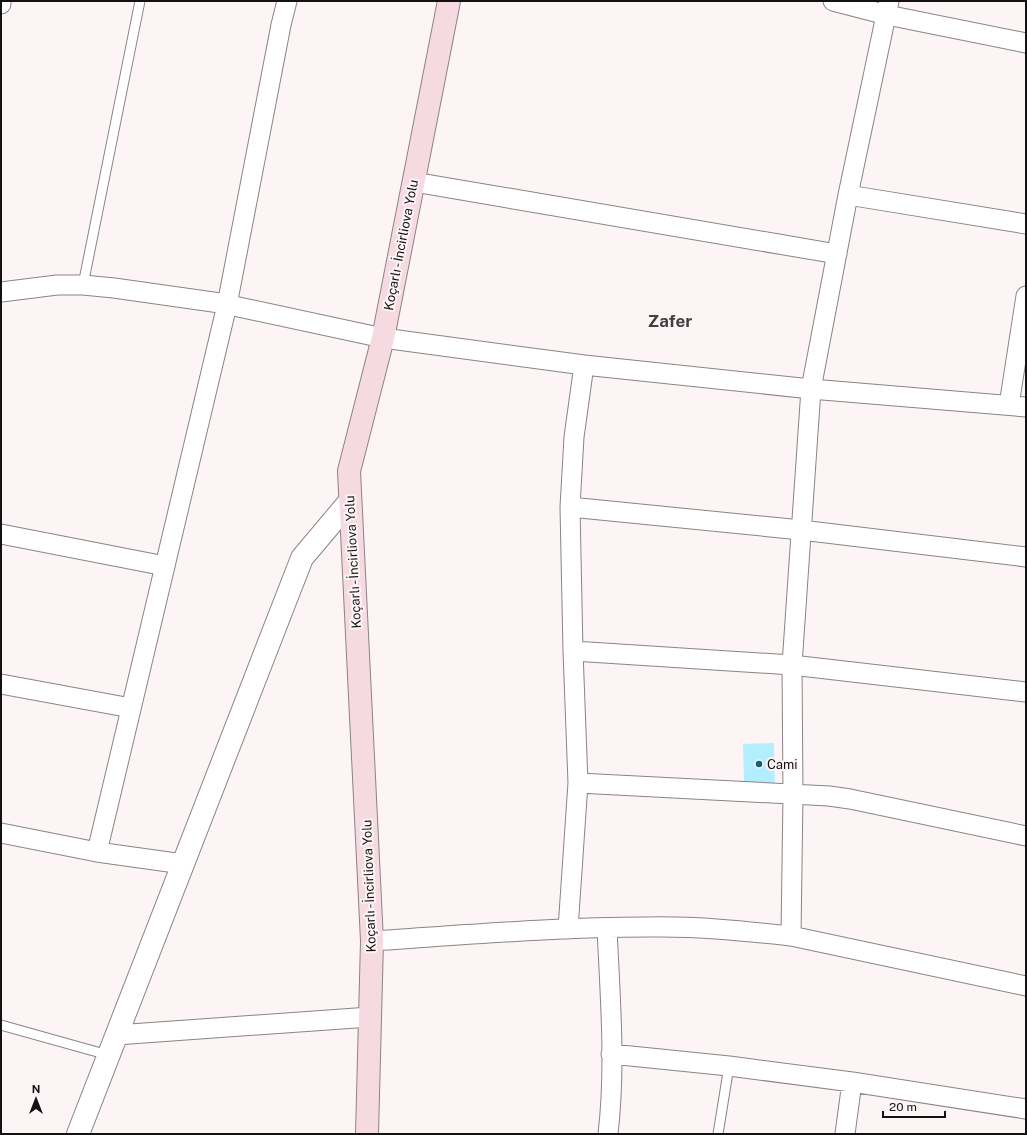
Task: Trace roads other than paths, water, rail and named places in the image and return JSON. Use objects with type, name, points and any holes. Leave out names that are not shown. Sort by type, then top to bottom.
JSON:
[{"type":"main road","name":"Koçarlı - İncirliova Yolu","points":[[367,1134],[372,942],[349,471],[383,338],[449,1]]},
{"type":"street","points":[[97,852],[227,304],[281,25],[287,1]]},
{"type":"street","points":[[833,1],[888,8],[1026,43]]},
{"type":"street","points":[[791,936],[792,666],[811,389],[836,254],[888,8]]},
{"type":"street","points":[[414,182],[836,254]]},
{"type":"street","points":[[848,195],[1026,224]]},
{"type":"street","points":[[1,292],[57,285],[83,285],[114,288],[227,304],[383,338],[584,365],[811,389],[1017,406],[1026,296]]},
{"type":"street","points":[[568,929],[578,783],[570,507],[574,437],[584,365]]},
{"type":"street","points":[[81,1132],[108,1055],[302,558],[350,502]]},
{"type":"street","points":[[570,507],[801,530],[1026,557]]},
{"type":"street","points":[[1,534],[165,566]]},
{"type":"street","points":[[573,651],[792,666],[1026,692]]},
{"type":"street","points":[[1,684],[131,708]]},
{"type":"street","points":[[578,783],[792,794],[850,799],[1026,836]]},
{"type":"street","points":[[1,832],[97,852],[183,864]]},
{"type":"street","points":[[372,942],[568,929],[650,927],[703,929],[791,936],[1026,986]]},
{"type":"street","points":[[608,928],[611,1054],[611,1090],[608,1134]]},
{"type":"street","points":[[116,1035],[370,1017]]},
{"type":"street","points":[[611,1054],[729,1066],[852,1082],[1026,1109]]},
{"type":"street","points":[[844,1134],[852,1082]]},
{"type":"lane","points":[[83,285],[140,1]]},
{"type":"lane","points":[[1,1025],[108,1055]]},
{"type":"lane","points":[[718,1134],[729,1066]]},
{"type":"place","name":"Cami","points":[[759,764]]},
{"type":"district","name":"Zafer","points":[[670,321]]}]
